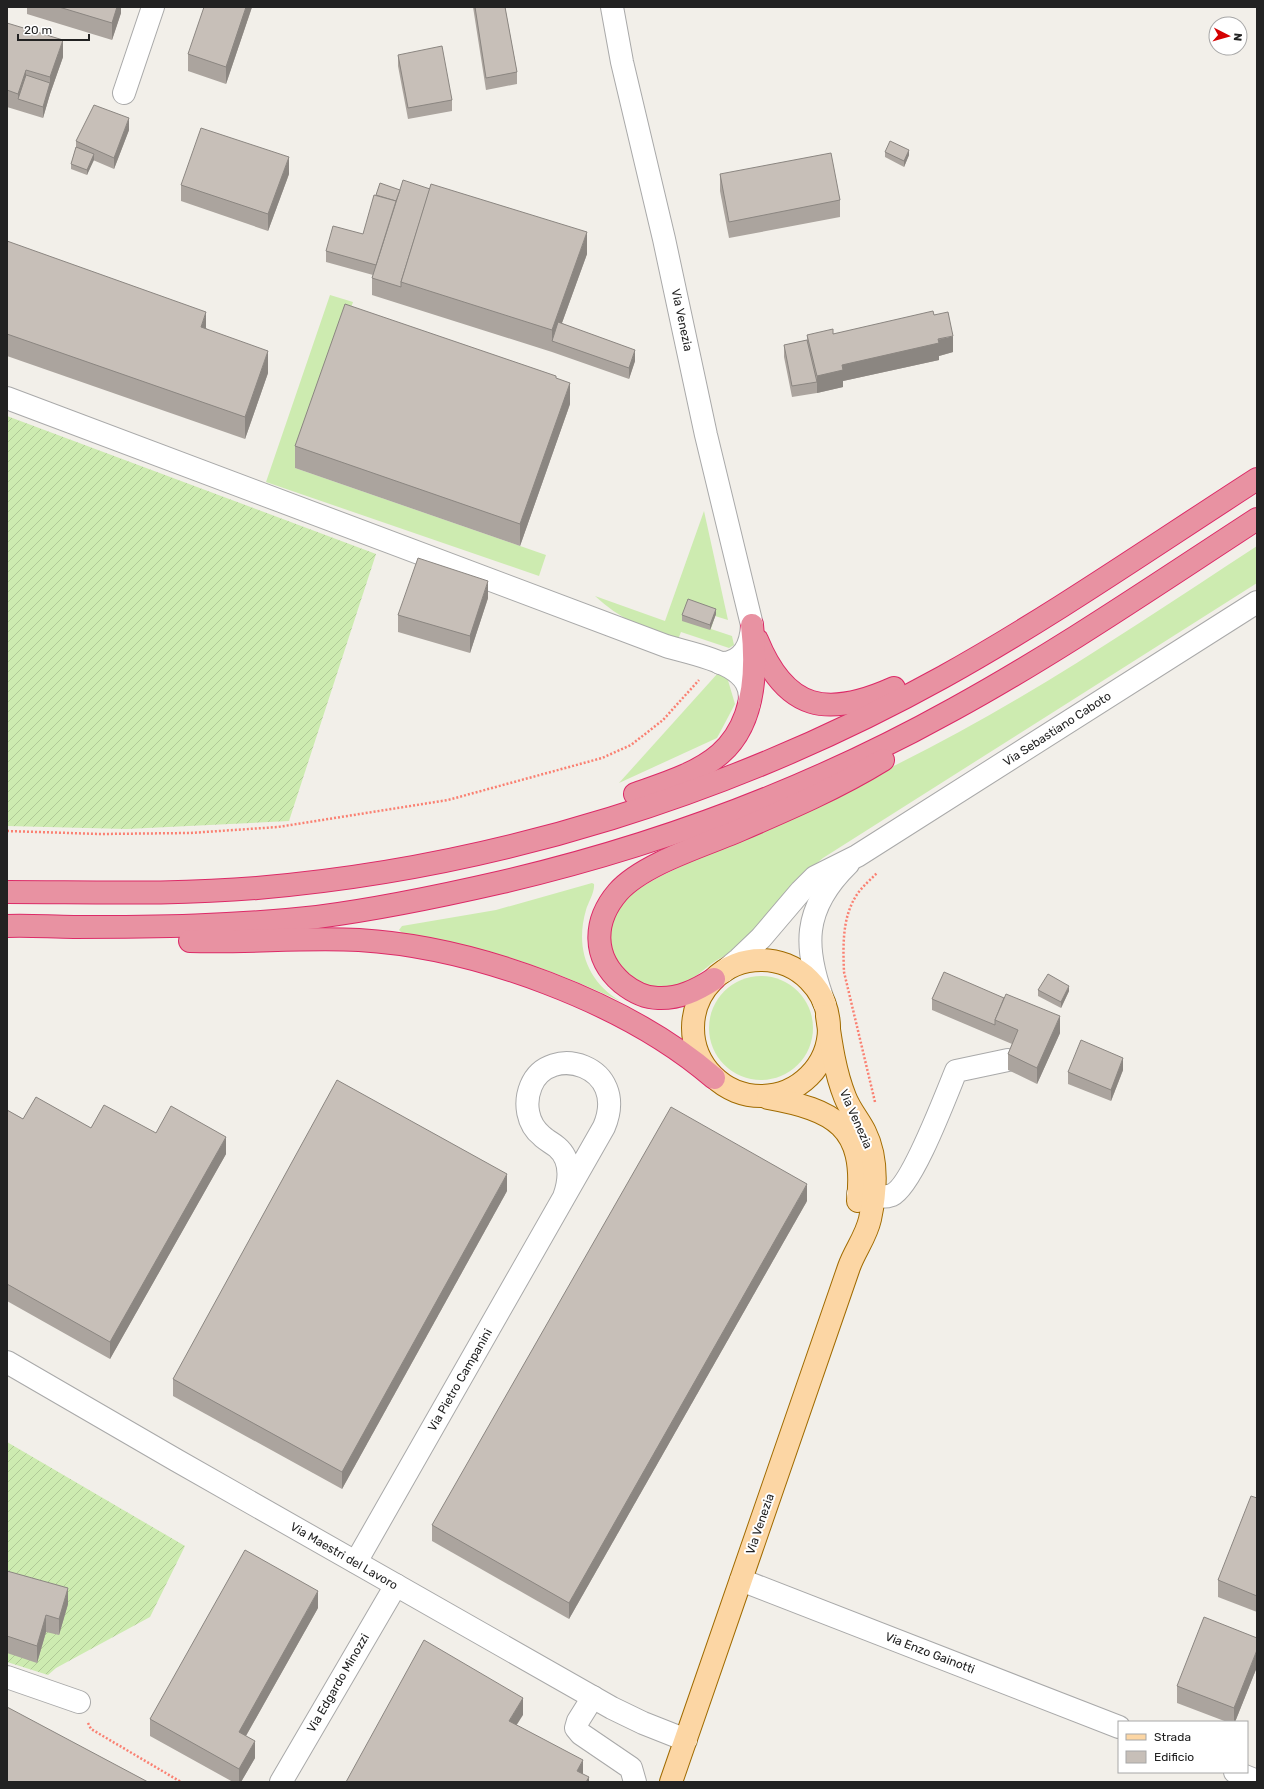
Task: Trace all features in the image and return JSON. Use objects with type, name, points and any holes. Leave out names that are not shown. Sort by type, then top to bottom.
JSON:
[{"type":"highway","points":[[7,892],[177,891],[255,888],[331,880],[431,863],[517,843],[602,820],[658,802],[756,766],[851,724],[903,698],[987,651],[1073,598],[1257,479]]},
{"type":"highway","points":[[7,926],[70,927],[219,925],[319,916],[420,900],[518,878],[621,850],[718,818],[811,780],[906,735],[1026,667],[1257,519]]},
{"type":"highway","points":[[752,625],[767,662],[779,680],[792,693],[811,702],[843,705],[864,700],[898,686],[1002,629],[1073,598]]},
{"type":"highway","points":[[431,863],[486,841],[601,806],[682,776],[709,762],[728,747],[741,728],[748,708],[754,678],[752,625]]},
{"type":"highway","points":[[719,975],[692,992],[658,998],[636,992],[616,978],[602,957],[599,943],[602,917],[618,891],[647,870],[780,813],[855,777],[883,760],[952,710]]},
{"type":"highway","points":[[70,927],[176,941],[313,939],[360,940],[452,955],[523,975],[569,992],[608,1010],[678,1049],[714,1078]]},
{"type":"main road","name":"Via Venezia","points":[[671,1782],[849,1267],[852,1231],[866,1195],[874,1164],[870,1146],[864,1132],[844,1094],[834,1060],[826,1011],[814,986],[797,971],[787,965],[765,960],[738,964],[719,975],[700,996],[694,1017],[693,1028],[696,1051],[701,1061],[714,1078],[733,1090],[755,1096],[801,1104],[820,1111],[836,1120],[848,1136],[856,1154],[859,1174],[866,1195]]},
{"type":"main road","name":"Via Venezia","points":[[755,1096],[766,1096],[788,1091],[798,1085],[810,1074],[820,1060],[828,1039],[826,1011]]},
{"type":"street","points":[[124,93],[153,7]]},
{"type":"street","name":"Via Venezia","points":[[613,9],[622,62],[679,305],[706,435],[752,625]]},
{"type":"street","points":[[7,398],[666,646],[720,663],[733,669],[746,682],[750,695],[748,708]]},
{"type":"street","name":"Via Sebastiano Caboto","points":[[719,975],[739,959],[761,938],[801,891],[815,877],[857,856],[1257,602]]},
{"type":"street","points":[[720,663],[730,662],[744,653],[751,637],[752,625]]},
{"type":"street","name":"Via Sebastiano Caboto","points":[[826,1011],[815,977],[812,961],[810,939],[812,919],[824,895],[842,870],[857,856]]},
{"type":"street","points":[[866,1195],[885,1196],[896,1192],[912,1171],[956,1071],[1008,1060]]},
{"type":"street","name":"Via Pietro Campanini","points":[[356,1562],[564,1197],[604,1126],[609,1114],[610,1101],[606,1088],[600,1077],[590,1069],[577,1064],[564,1063],[551,1067],[540,1074],[532,1084],[528,1098],[528,1112],[533,1125],[542,1136],[558,1148],[566,1159],[569,1172],[568,1185],[564,1197]]},
{"type":"street","name":"Via Maestri del Lavoro","points":[[7,1362],[593,1697],[643,1723],[686,1740]]},
{"type":"street","name":"Via Enzo Gainotti","points":[[741,1580],[1118,1727]]},
{"type":"street","name":"Via Edgardo Minozzi","points":[[281,1782],[396,1585]]},
{"type":"street","points":[[7,1677],[79,1702]]},
{"type":"street","points":[[593,1697],[578,1721],[576,1728],[581,1734],[631,1768],[635,1782]]},
{"type":"street","points":[[1238,1773],[1257,1780]]},
{"type":"path","points":[[7,831],[100,834],[197,833],[278,827],[448,800],[602,758],[631,745],[664,720],[706,673],[720,663]]},
{"type":"path","points":[[876,1108],[844,972],[843,951],[845,928],[856,895],[883,868]]},
{"type":"path","points":[[79,1702],[91,1729],[182,1782]]},
{"type":"green space","points":[[330,295],[353,302],[295,468],[546,555],[539,576],[266,482]]},
{"type":"green space","points":[[7,416],[376,554],[289,821],[127,829],[7,826]]},
{"type":"green space","points":[[704,511],[728,620],[715,616],[711,629],[732,636],[734,645],[729,648],[681,632],[677,642],[623,617],[595,596],[665,621]]},
{"type":"green space","points":[[1257,546],[1257,583],[823,858],[806,873],[769,916],[743,942],[691,979],[684,983],[669,987],[654,986],[640,982],[628,975],[619,964],[613,952],[610,938],[614,918],[616,911],[622,903],[637,890],[659,877],[848,789],[997,711],[1073,665]]},
{"type":"green space","points":[[718,673],[727,677],[735,704],[717,738],[619,783]]},
{"type":"green space","points":[[592,883],[594,884],[593,890],[583,924],[583,950],[586,962],[599,984],[620,1001],[568,978],[514,959],[458,944],[402,933],[399,930],[402,926],[496,910]]},
{"type":"green space","points":[[761,976],[781,980],[798,991],[809,1008],[813,1028],[809,1048],[798,1065],[781,1076],[761,1080],[741,1076],[724,1065],[713,1048],[709,1028],[713,1008],[724,991],[741,980]]},
{"type":"green space","points":[[7,1442],[185,1546],[150,1617],[56,1668],[48,1675],[7,1662]]},
{"type":"building","points":[[59,7],[117,7],[112,23]]},
{"type":"building","points":[[204,7],[246,7],[226,67],[188,54]]},
{"type":"building","points":[[475,7],[505,7],[517,72],[486,78]]},
{"type":"building","points":[[7,23],[63,40],[50,77],[26,70],[18,94],[7,90]]},
{"type":"building","points":[[442,46],[452,100],[408,108],[398,55]]},
{"type":"building","points":[[26,75],[50,83],[43,107],[18,99]]},
{"type":"building","points":[[94,105],[129,118],[114,158],[76,141]]},
{"type":"building","points":[[201,128],[289,157],[268,214],[181,185]]},
{"type":"building","points":[[890,141],[909,150],[904,161],[885,152]]},
{"type":"building","points":[[76,147],[94,154],[87,170],[71,164]]},
{"type":"building","points":[[831,153],[840,200],[729,222],[720,174]]},
{"type":"building","points":[[403,180],[430,189],[401,282],[401,287],[372,278]]},
{"type":"building","points":[[380,183],[400,190],[396,201],[376,195]]},
{"type":"building","points":[[431,184],[587,232],[552,330],[401,282]]},
{"type":"building","points":[[374,195],[396,201],[376,265],[326,251],[333,226],[363,234]]},
{"type":"building","points":[[7,241],[206,312],[201,327],[268,351],[245,417],[7,334]]},
{"type":"building","points":[[345,304],[556,376],[556,378],[570,383],[520,524],[295,446]]},
{"type":"building","points":[[933,311],[934,315],[948,312],[953,336],[938,339],[939,343],[842,365],[843,370],[817,376],[807,335],[833,329],[833,334]]},
{"type":"building","points":[[558,322],[635,350],[629,368],[552,341]]},
{"type":"building","points":[[807,340],[817,382],[792,386],[784,345]]},
{"type":"building","points":[[418,558],[488,581],[470,636],[398,615]]},
{"type":"building","points":[[688,599],[716,609],[710,625],[682,615]]},
{"type":"building","points":[[944,972],[1004,998],[995,1020],[995,1025],[932,999]]},
{"type":"building","points":[[1048,974],[1069,986],[1061,1002],[1038,990]]},
{"type":"building","points":[[1006,994],[1060,1016],[1037,1068],[1008,1054],[1018,1030],[995,1020]]},
{"type":"building","points":[[1081,1040],[1123,1058],[1111,1090],[1068,1072]]},
{"type":"building","points":[[337,1080],[507,1174],[342,1472],[173,1379]]},
{"type":"building","points":[[36,1097],[91,1128],[104,1105],[156,1133],[171,1106],[226,1137],[110,1342],[7,1284],[7,1110],[23,1119]]},
{"type":"building","points":[[671,1107],[807,1184],[569,1603],[432,1525]]},
{"type":"building","points":[[1251,1496],[1257,1498],[1257,1596],[1218,1580]]},
{"type":"building","points":[[245,1550],[318,1591],[239,1732],[255,1741],[239,1769],[150,1719]]},
{"type":"building","points":[[7,1571],[68,1588],[59,1619],[46,1615],[37,1646],[7,1636]]},
{"type":"building","points":[[1204,1617],[1257,1638],[1257,1650],[1234,1708],[1177,1686]]},
{"type":"building","points":[[424,1640],[523,1698],[509,1721],[583,1760],[577,1771],[589,1777],[586,1782],[346,1782]]},
{"type":"building","points":[[7,1707],[148,1782],[7,1782]]}]
